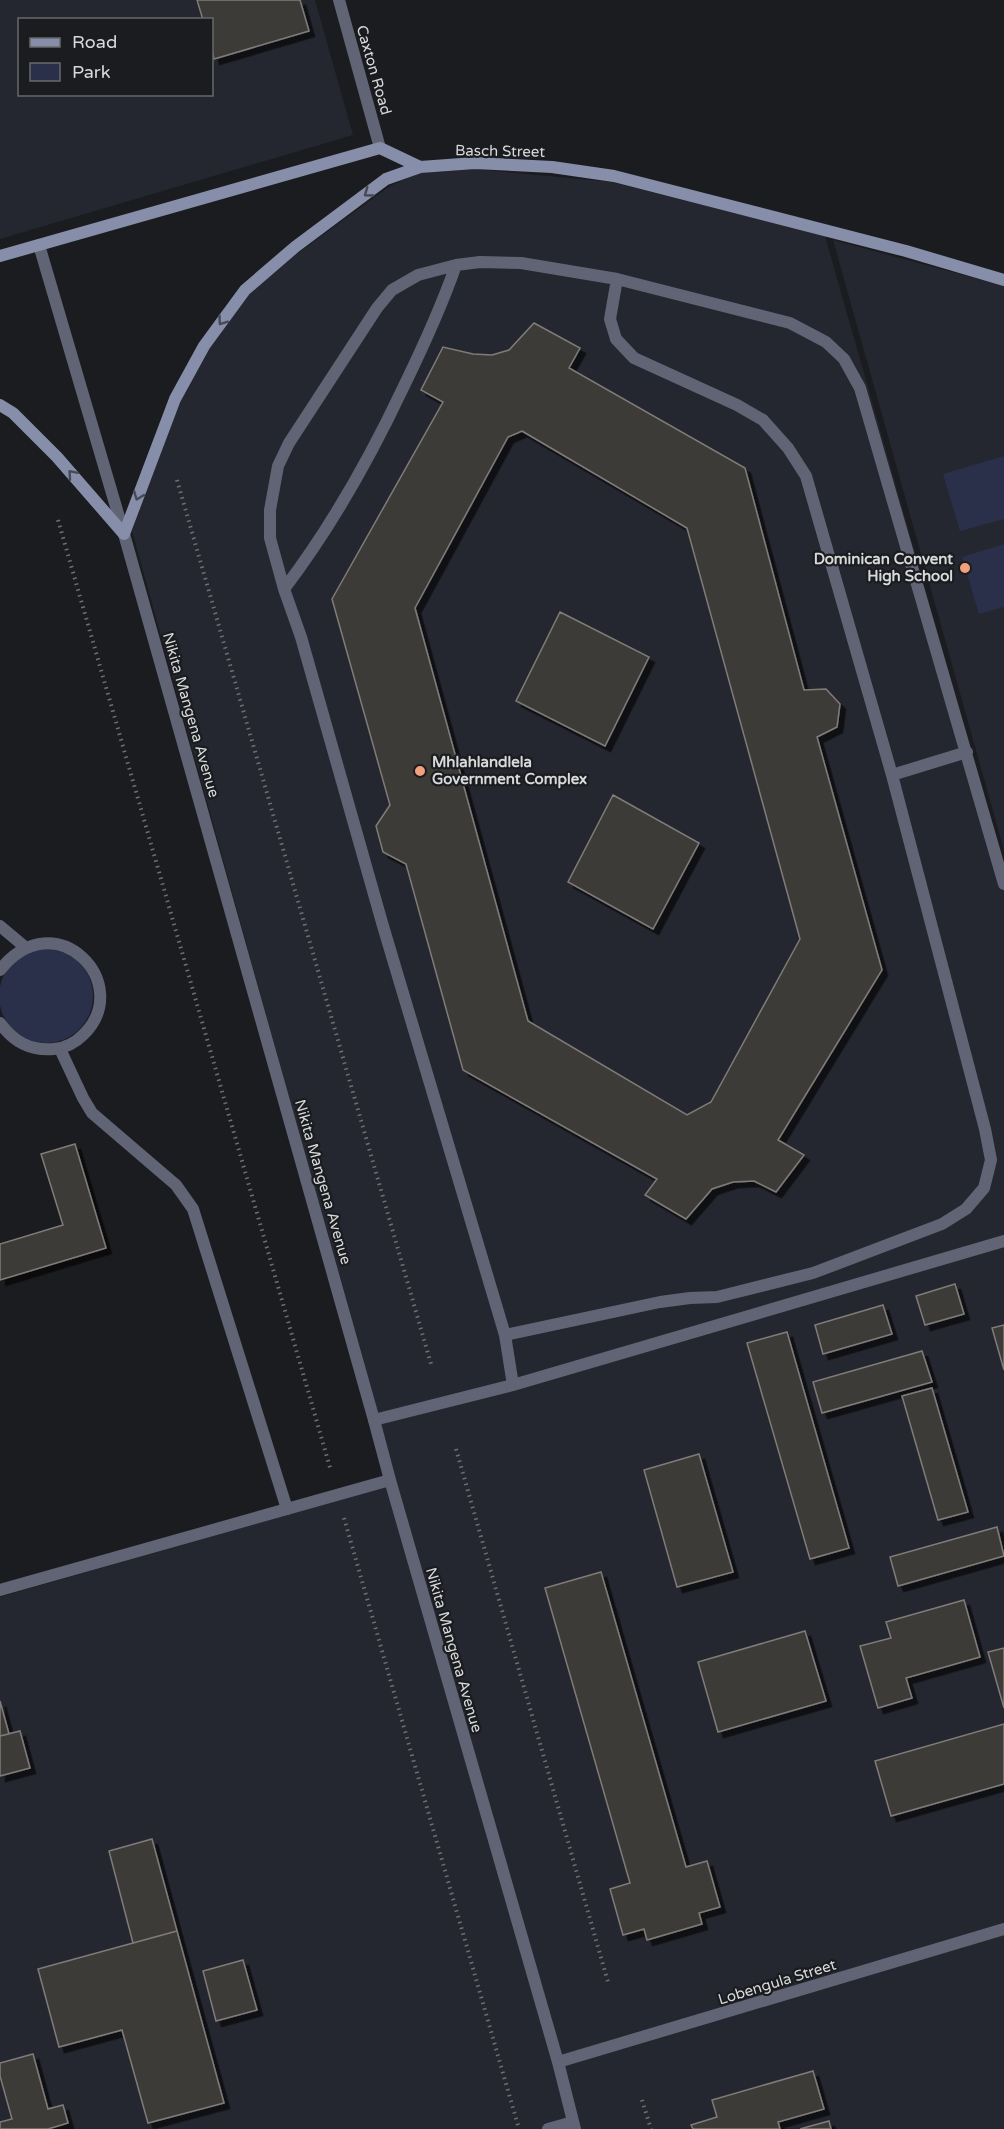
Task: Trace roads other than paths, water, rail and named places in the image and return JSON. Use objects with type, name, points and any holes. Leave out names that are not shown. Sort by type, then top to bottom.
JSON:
[{"type":"street","name":"Caxton Road","points":[[339,0],[380,148]]},
{"type":"street","name":"Basch Street","points":[[380,148],[420,167],[476,163],[552,167],[614,176],[906,251],[1004,280]]},
{"type":"street","points":[[0,256],[380,148]]},
{"type":"street","points":[[0,405],[13,413],[57,457],[124,534],[175,399],[204,346],[245,290],[295,247],[387,180],[420,167]]},
{"type":"street","name":"Nikita Mangena Avenue","points":[[39,245],[124,534],[375,1420],[390,1480],[558,2062],[574,2126]]},
{"type":"street","points":[[513,1385],[505,1335],[387,938],[301,636],[284,589],[270,538],[270,510],[278,466],[289,443],[377,308],[392,290],[418,274],[456,265],[480,262],[521,263],[617,279],[790,323],[826,342],[844,359],[860,388],[1004,884]]},
{"type":"street","points":[[284,589],[313,551],[355,483],[440,311],[456,265]]},
{"type":"street","points":[[505,1335],[660,1302],[717,1297],[813,1273],[942,1224],[966,1209],[984,1188],[991,1160],[985,1129],[892,775],[806,476],[788,448],[763,420],[736,405],[634,358],[616,339],[610,319],[617,279]]},
{"type":"street","points":[[892,775],[967,752]]},
{"type":"street","points":[[0,926],[25,947]]},
{"type":"street","points":[[0,970],[10,957],[25,947],[42,943],[60,944],[76,951],[89,963],[97,979],[101,996],[98,1013],[89,1029],[76,1041],[60,1048],[42,1050],[25,1046],[10,1036],[0,1023]]},
{"type":"street","points":[[60,1048],[92,1113],[176,1185],[193,1209],[287,1509]]},
{"type":"street","points":[[375,1420],[513,1385],[1004,1241]]},
{"type":"street","points":[[0,1590],[390,1480]]},
{"type":"street","name":"Lobengula Street","points":[[558,2062],[1004,1929]]},
{"type":"street","points":[[548,2129],[574,2126]]},
{"type":"place","name":"Dominican Convent High School","points":[[965,568]]},
{"type":"place","name":"Mhlahlandlela Government Complex","points":[[420,771]]}]
